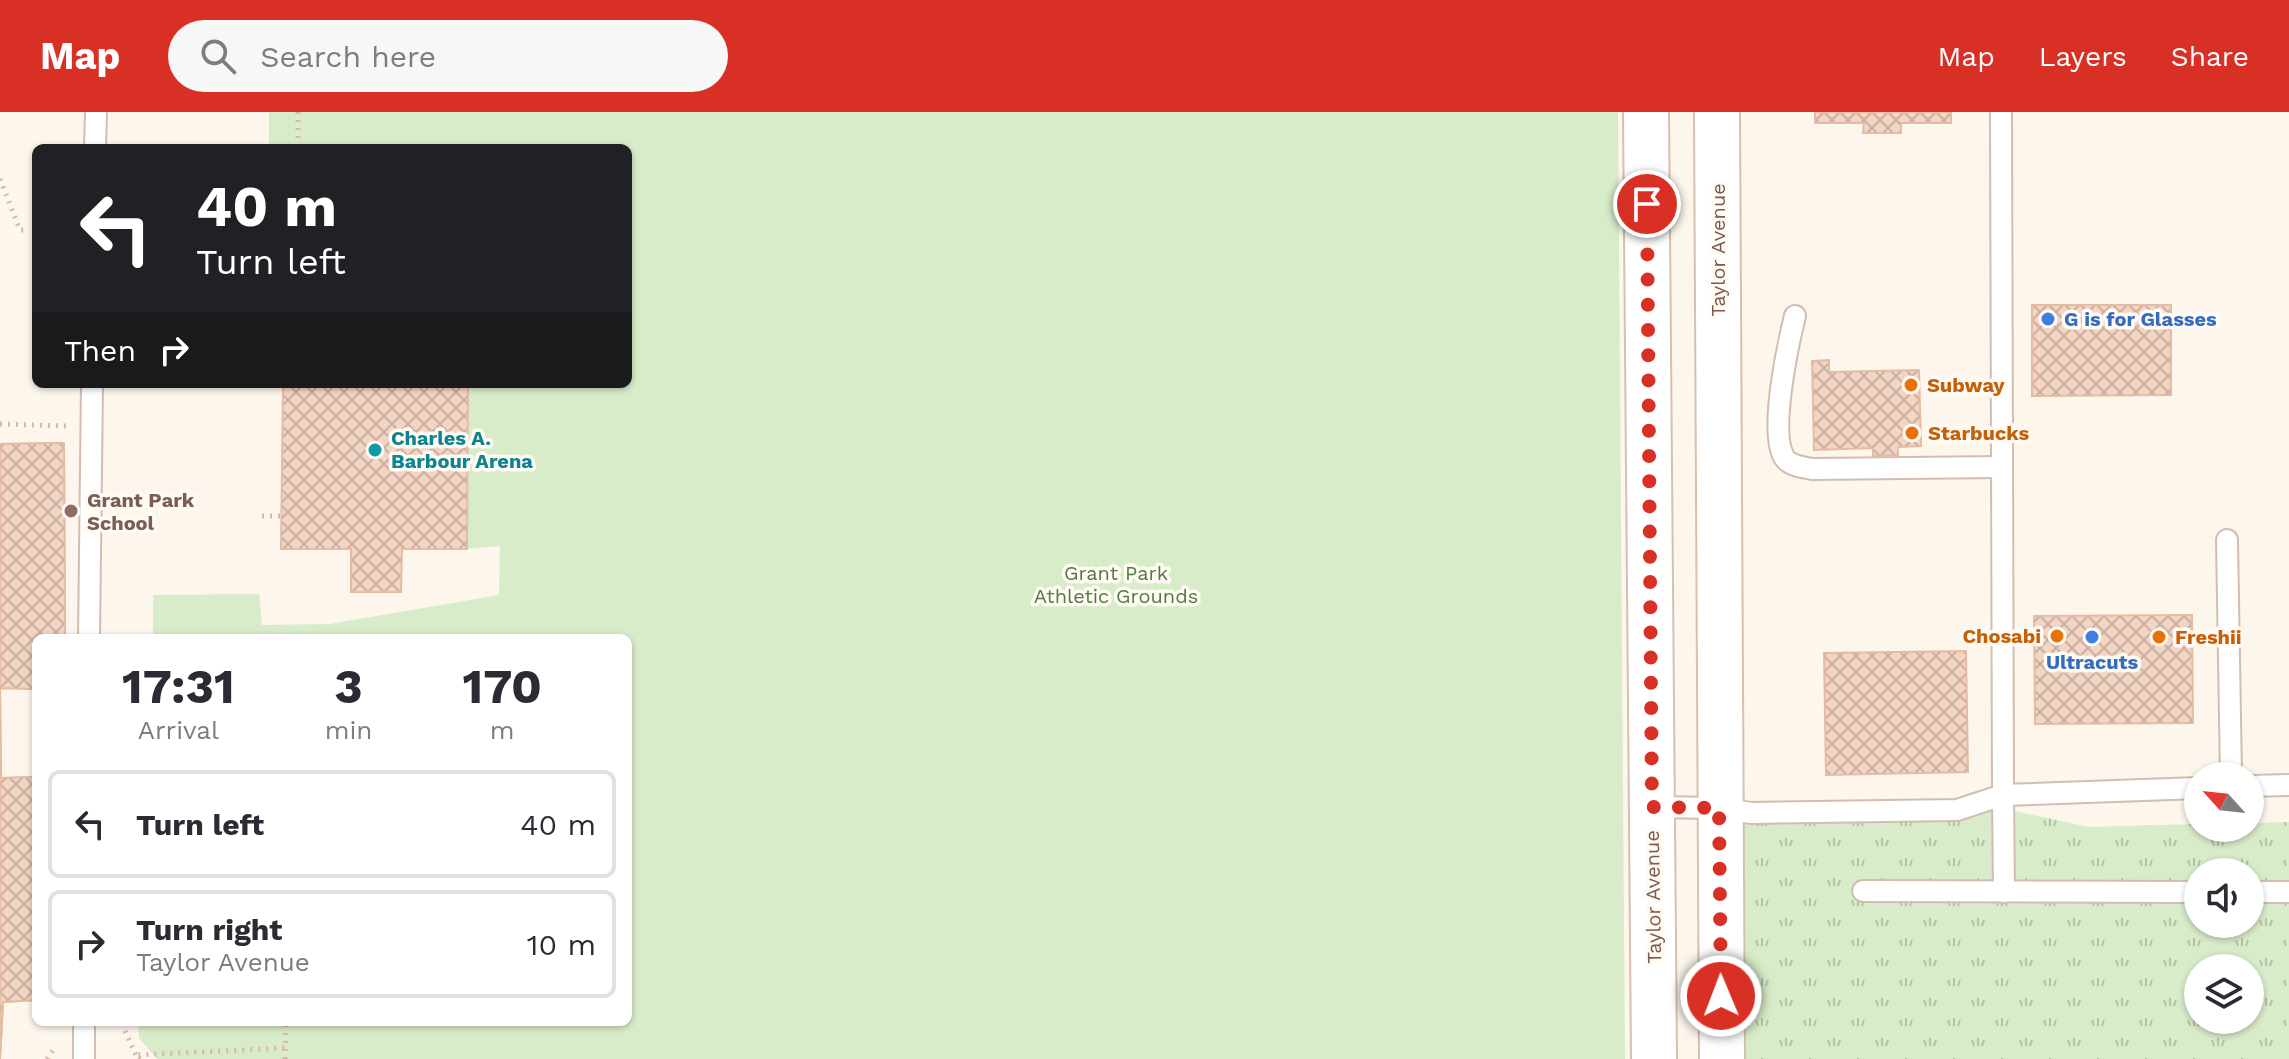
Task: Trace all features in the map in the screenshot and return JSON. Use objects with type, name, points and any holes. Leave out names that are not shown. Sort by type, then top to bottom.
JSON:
[{"type":"main road","name":"Taylor Avenue","points":[[1717,112],[1722,1059]]},
{"type":"main road","name":"Taylor Avenue","points":[[1644,121],[1654,1059]]},
{"type":"lane","points":[[95,144],[96,112]]},
{"type":"lane","points":[[2001,112],[2004,892]]},
{"type":"lane","points":[[1795,316],[1782,370],[1780,439],[1784,457],[1793,464],[1812,469],[2001,467]]},
{"type":"lane","points":[[89,634],[92,388]]},
{"type":"lane","points":[[2227,540],[2231,762]]},
{"type":"lane","points":[[2264,786],[2289,785]]},
{"type":"lane","points":[[1652,807],[1719,808],[1751,813],[1957,810],[2003,795],[2184,789]]},
{"type":"lane","points":[[1863,891],[2184,892]]},
{"type":"lane","points":[[2264,892],[2289,892]]},
{"type":"lane","points":[[84,1026],[84,1059]]},
{"type":"path","points":[[298,112],[298,144]]},
{"type":"path","points":[[0,179],[20,230],[26,230]]},
{"type":"path","points":[[0,424],[92,426]]},
{"type":"path","points":[[262,516],[282,516]]},
{"type":"path","points":[[285,1059],[286,1026]]},
{"type":"path","points":[[125,1031],[138,1057],[285,1048]]},
{"type":"green space","name":"Grant Park Athletic Grounds","points":[[269,112],[1618,112],[1625,1059],[157,1059],[139,1038],[138,1026],[632,1026],[632,634],[153,634],[153,595],[259,594],[262,625],[330,624],[499,595],[500,546],[467,549],[468,388],[632,388],[632,144],[269,144]]},
{"type":"green space","points":[[1719,808],[2005,809],[2089,827],[2184,824],[2184,842],[2264,842],[2264,823],[2289,822],[2289,1059],[1722,1059]]},
{"type":"building","points":[[1815,112],[1951,112],[1951,123],[1901,123],[1901,133],[1863,133],[1864,123],[1815,123]]},
{"type":"building","points":[[2032,305],[2171,305],[2171,395],[2032,396]]},
{"type":"building","points":[[1829,360],[1829,372],[1919,370],[1921,446],[1898,447],[1898,455],[1873,456],[1873,448],[1814,450],[1812,361]]},
{"type":"building","name":"Charles A. Barbour Arena","points":[[283,388],[468,388],[467,549],[402,549],[401,592],[351,592],[351,549],[281,549]]},
{"type":"building","name":"Grant Park School","points":[[64,443],[65,634],[32,634],[32,689],[0,688],[0,444]]},
{"type":"building","name":"Grant Park School","points":[[64,443],[65,634],[32,634],[32,689],[0,688],[0,444]]},
{"type":"building","points":[[2192,615],[2193,723],[2035,724],[2034,616]]},
{"type":"building","points":[[1966,651],[1968,772],[1826,775],[1824,653]]},
{"type":"building","points":[[0,688],[1,778],[32,777],[32,1000],[3,1002],[0,1059]]},
{"type":"building","points":[[0,688],[1,778],[32,777],[32,1000],[3,1002],[0,1059]]},
{"type":"place","name":"G is for Glasses","points":[[2048,319]]},
{"type":"place","name":"Subway","points":[[1911,385]]},
{"type":"place","name":"Starbucks","points":[[1912,433]]},
{"type":"place","name":"Charles A. Barbour Arena","points":[[375,450]]},
{"type":"place","name":"Grant Park School","points":[[71,511]]},
{"type":"place","name":"Chosabi","points":[[2057,636]]},
{"type":"place","name":"Ultracuts","points":[[2092,637]]},
{"type":"place","name":"Freshii","points":[[2159,637]]},
{"type":"route","points":[[1647,204],[1652,807],[1719,808],[1721,996]]}]
